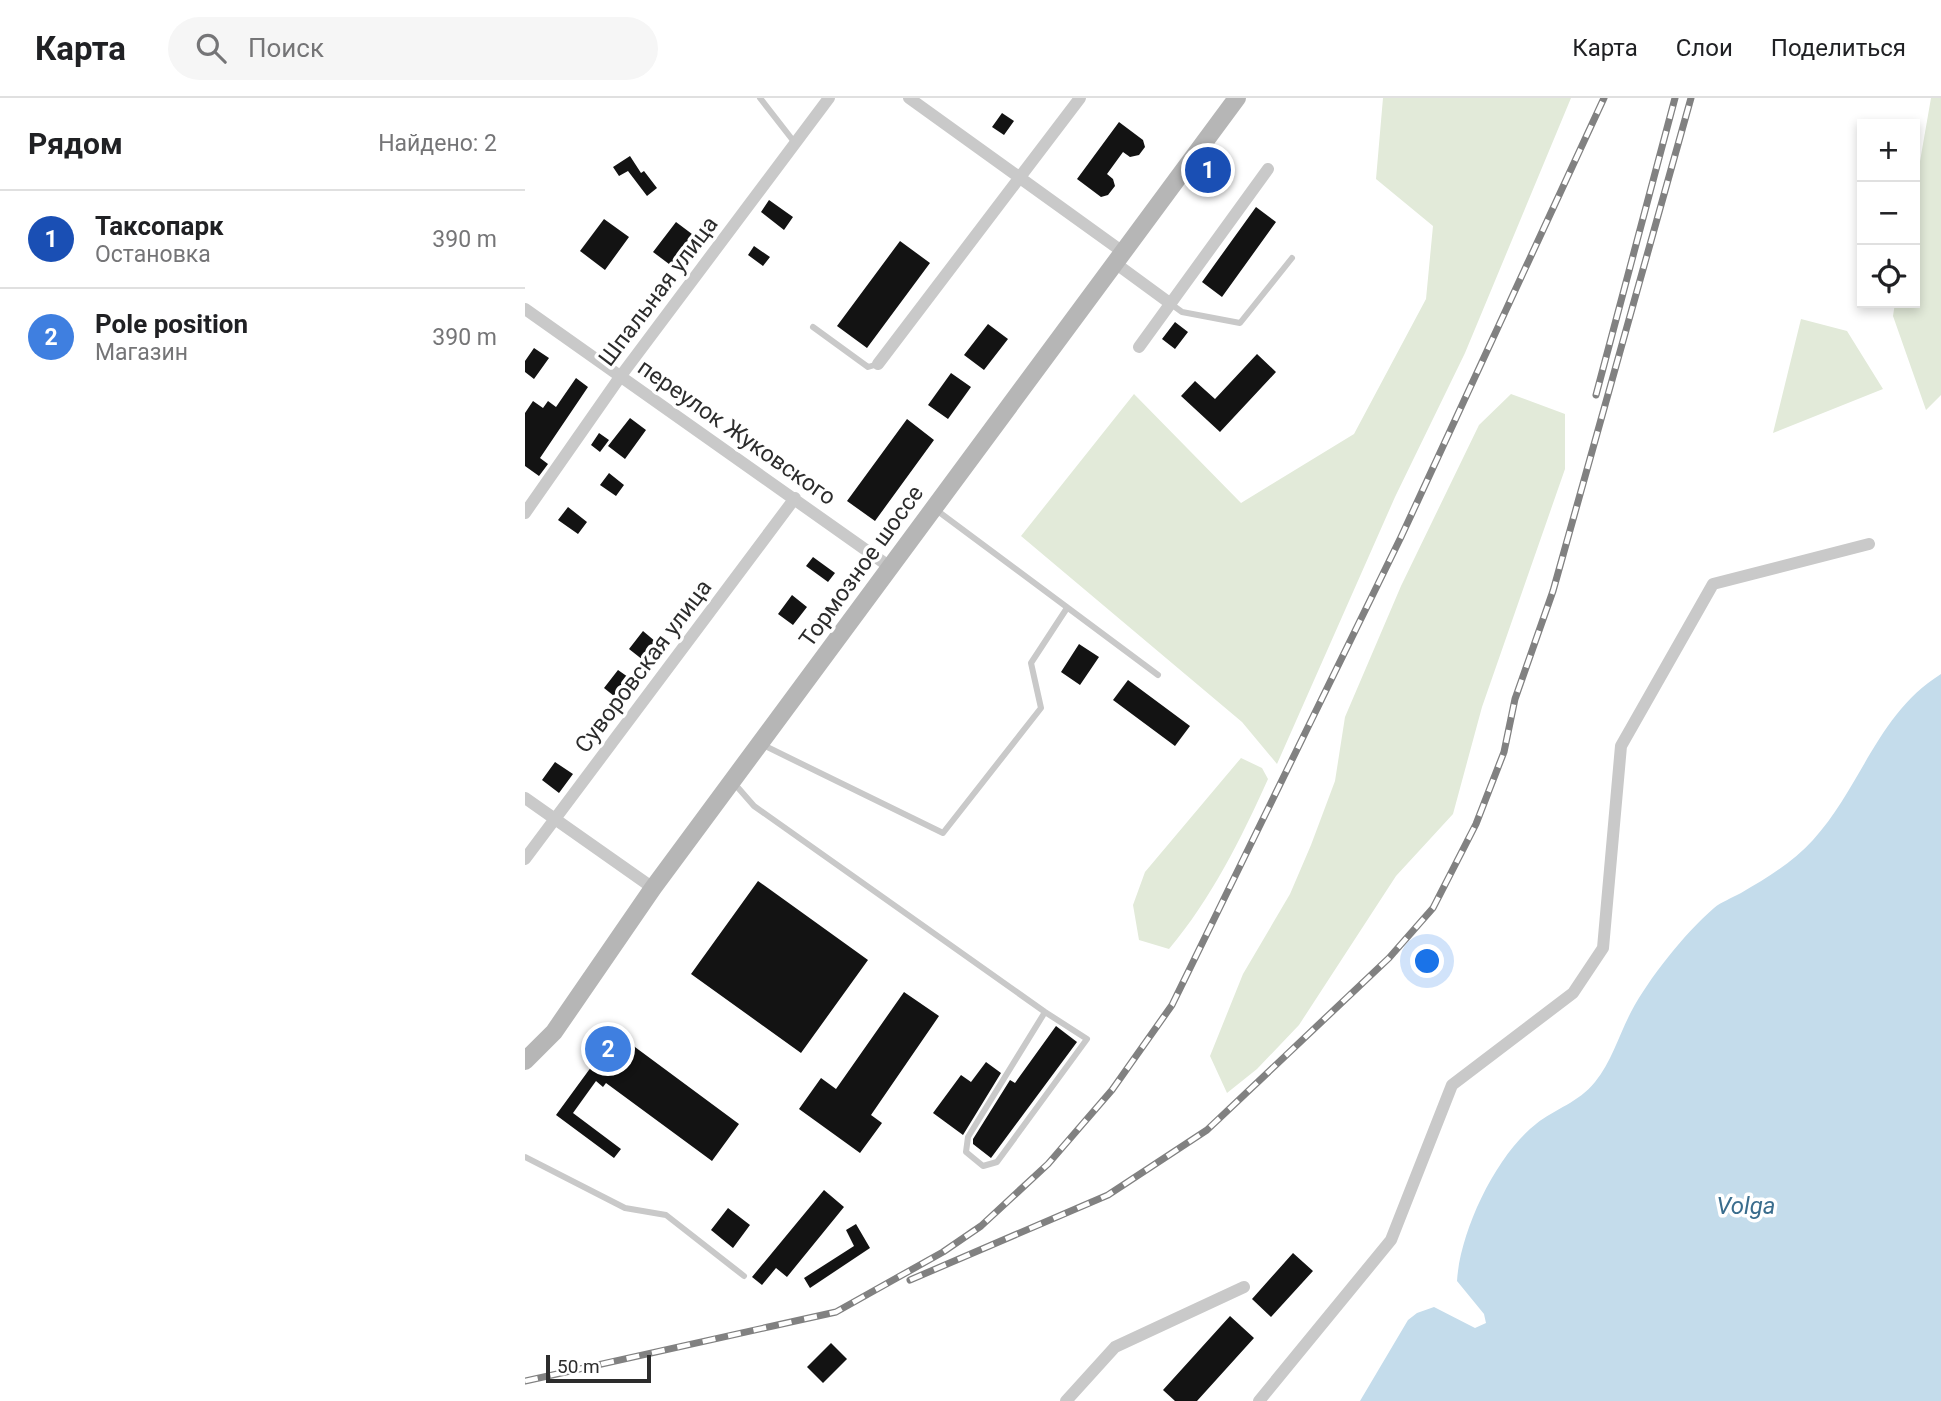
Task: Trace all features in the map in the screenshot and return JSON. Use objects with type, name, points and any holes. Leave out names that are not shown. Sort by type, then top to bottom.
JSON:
[{"type":"street","name":"Шпальная улица","points":[[525,513],[620,377],[829,98]]},
{"type":"street","points":[[909,98],[1020,178],[1119,257],[1171,304]]},
{"type":"street","points":[[878,364],[1080,98]]},
{"type":"street","name":"Тормозное шоссе","points":[[525,1061],[554,1031],[653,888],[1237,98]]},
{"type":"street","points":[[1139,347],[1268,169]]},
{"type":"street","name":"переулок Жуковского","points":[[525,309],[890,567]]},
{"type":"street","name":"Суворовская улица","points":[[525,859],[795,498]]},
{"type":"street","points":[[1259,1401],[1391,1240],[1452,1085],[1573,993],[1603,948],[1621,746],[1713,584],[1869,544]]},
{"type":"street","points":[[525,798],[653,888]]},
{"type":"street","points":[[1066,1401],[1115,1347],[1244,1287]]},
{"type":"lane","points":[[760,98],[796,143]]},
{"type":"lane","points":[[1171,304],[1182,312],[1240,323],[1292,258]]},
{"type":"lane","points":[[813,327],[868,367],[878,364]]},
{"type":"lane","points":[[934,508],[1157,675]]},
{"type":"lane","points":[[762,744],[943,833],[1041,708],[1031,663],[1067,608]]},
{"type":"lane","points":[[733,782],[754,806],[1045,1012],[1087,1038],[997,1162],[983,1166],[966,1152],[968,1137],[1045,1012]]},
{"type":"lane","points":[[525,1157],[625,1208],[666,1215],[744,1276]]},
{"type":"green space","points":[[1383,98],[1571,98],[1465,353],[1395,497],[1277,764],[1242,722],[1021,536],[1134,394],[1241,503],[1354,434],[1426,299],[1433,226],[1376,179]]},
{"type":"green space","points":[[1931,98],[1941,98],[1941,395],[1926,410],[1893,316],[1894,308],[1920,308],[1920,161]]},
{"type":"green space","points":[[1801,319],[1847,331],[1883,389],[1773,433]]},
{"type":"green space","points":[[1511,394],[1565,414],[1565,469],[1482,707],[1453,814],[1396,876],[1299,1025],[1257,1069],[1227,1093],[1210,1056],[1243,974],[1290,894],[1311,845],[1335,781],[1345,717],[1401,586],[1479,425]]},
{"type":"green space","points":[[1241,758],[1262,768],[1268,779],[1224,868],[1169,949],[1139,940],[1133,905],[1145,872]]},
{"type":"water","name":"Volga","points":[[1941,674],[1941,1401],[1360,1401],[1408,1320],[1417,1313],[1434,1307],[1475,1328],[1486,1323],[1484,1314],[1457,1281],[1465,1240],[1473,1218],[1494,1174],[1507,1155],[1536,1124],[1574,1100],[1595,1082],[1611,1057],[1639,999],[1680,943],[1714,908],[1779,869],[1813,840],[1845,797],[1885,730],[1901,709],[1919,690]]},
{"type":"building","points":[[1002,113],[1014,121],[1004,135],[992,127]]},
{"type":"building","points":[[1119,122],[1143,140],[1145,147],[1139,155],[1130,157],[1123,152],[1107,174],[1113,179],[1115,186],[1108,195],[1101,197],[1077,179]]},
{"type":"building","points":[[630,156],[641,173],[644,171],[657,188],[647,196],[628,171],[619,176],[613,167]]},
{"type":"building","points":[[769,200],[793,217],[784,230],[761,212]]},
{"type":"building","points":[[1256,207],[1276,222],[1222,297],[1202,282]]},
{"type":"building","points":[[604,219],[629,237],[605,270],[580,251]]},
{"type":"building","points":[[676,222],[696,237],[673,267],[653,252]]},
{"type":"building","points":[[900,241],[930,263],[867,348],[837,326]]},
{"type":"building","points":[[754,246],[770,257],[763,266],[748,255]]},
{"type":"building","points":[[1175,322],[1188,332],[1175,349],[1162,339]]},
{"type":"building","points":[[988,324],[1008,339],[984,370],[964,355]]},
{"type":"building","points":[[534,348],[549,358],[534,379],[525,372],[525,361]]},
{"type":"building","points":[[1257,354],[1276,372],[1220,432],[1181,396],[1195,381],[1215,399]]},
{"type":"building","points":[[951,373],[971,387],[948,419],[928,405]]},
{"type":"building","points":[[576,378],[588,387],[540,458],[548,464],[539,476],[525,466],[525,413],[533,401],[543,408],[548,401],[556,407]]},
{"type":"building","points":[[630,418],[646,430],[625,459],[608,446]]},
{"type":"building","points":[[907,419],[934,440],[875,521],[847,501]]},
{"type":"building","points":[[599,433],[609,440],[600,452],[591,445]]},
{"type":"building","points":[[609,473],[624,485],[616,496],[600,485]]},
{"type":"building","points":[[568,507],[587,522],[578,534],[558,520]]},
{"type":"building","points":[[813,557],[835,573],[828,582],[806,566]]},
{"type":"building","points":[[792,595],[807,607],[793,625],[778,614]]},
{"type":"building","points":[[643,631],[656,642],[643,660],[629,649]]},
{"type":"building","points":[[1079,644],[1099,657],[1080,685],[1061,672]]},
{"type":"building","points":[[618,670],[628,677],[614,696],[604,688]]},
{"type":"building","points":[[1128,680],[1190,726],[1175,746],[1113,700]]},
{"type":"building","points":[[555,762],[573,774],[559,793],[542,780]]},
{"type":"building","points":[[758,881],[868,960],[801,1053],[691,974]]},
{"type":"building","points":[[904,992],[939,1016],[871,1115],[882,1123],[860,1153],[799,1109],[821,1078],[836,1089]]},
{"type":"building","points":[[1056,1026],[1077,1042],[991,1158],[973,1144],[973,1139],[1010,1080],[1015,1083]]},
{"type":"building","points":[[616,1033],[739,1124],[712,1161],[606,1083],[603,1087],[596,1081],[573,1113],[621,1149],[614,1158],[556,1115]]},
{"type":"building","points":[[986,1062],[1001,1073],[963,1135],[933,1113],[961,1075],[971,1082]]},
{"type":"building","points":[[824,1190],[844,1207],[787,1277],[776,1268],[762,1285],[752,1277]]},
{"type":"building","points":[[728,1208],[750,1225],[733,1248],[711,1230]]},
{"type":"building","points":[[856,1224],[870,1248],[810,1288],[804,1278],[854,1246],[846,1230]]},
{"type":"building","points":[[1293,1253],[1313,1271],[1271,1317],[1252,1299]]},
{"type":"building","points":[[1230,1316],[1254,1338],[1197,1401],[1175,1401],[1163,1390]]},
{"type":"building","points":[[831,1343],[847,1359],[823,1383],[807,1367]]},
{"type":"railway","points":[[525,1381],[836,1312],[943,1252],[981,1226],[1048,1164],[1112,1090],[1172,1005],[1401,537],[1604,98]]},
{"type":"railway","points":[[1596,395],[1675,98]]},
{"type":"railway","points":[[910,1280],[1108,1195],[1207,1130],[1389,958],[1433,908],[1476,824],[1504,752],[1515,699],[1553,591],[1691,98]]},
{"type":"place","name":"Таксопарк","points":[[1208,170]]},
{"type":"place","name":"Pole position","points":[[608,1049]]}]
